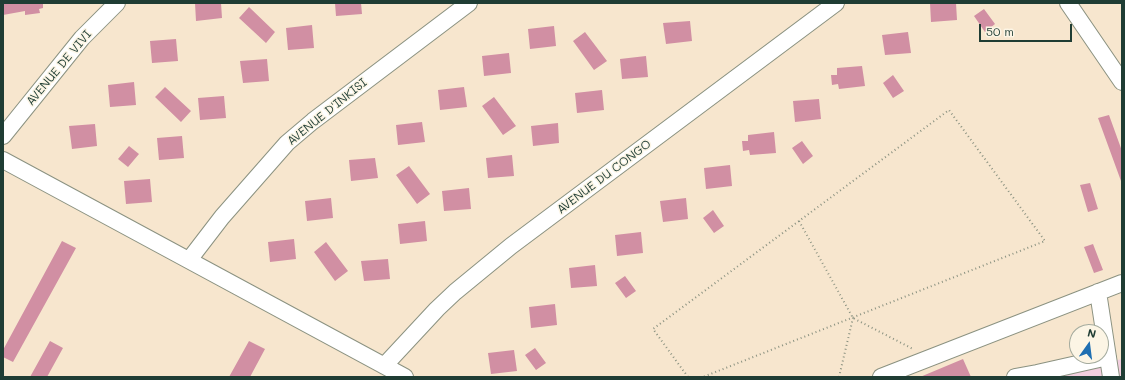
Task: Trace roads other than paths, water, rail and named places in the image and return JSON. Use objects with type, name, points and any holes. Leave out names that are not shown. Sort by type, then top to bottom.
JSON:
[{"type":"street","name":"AVENUE DE VIVI","points":[[3,136],[82,38],[117,3]]},
{"type":"street","name":"AVENUE D'INKISI","points":[[189,260],[222,217],[287,143],[313,121],[469,3]]},
{"type":"street","name":"AVENUE DU CONGO","points":[[384,366],[455,292],[511,246],[836,3]]},
{"type":"street","points":[[1068,3],[1122,82]]},
{"type":"street","points":[[3,160],[405,377]]},
{"type":"street","points":[[881,377],[1122,283]]},
{"type":"street","points":[[1098,292],[1103,324]]},
{"type":"street","points":[[1015,377],[1075,364]]},
{"type":"street","points":[[1109,364],[1111,377]]}]
